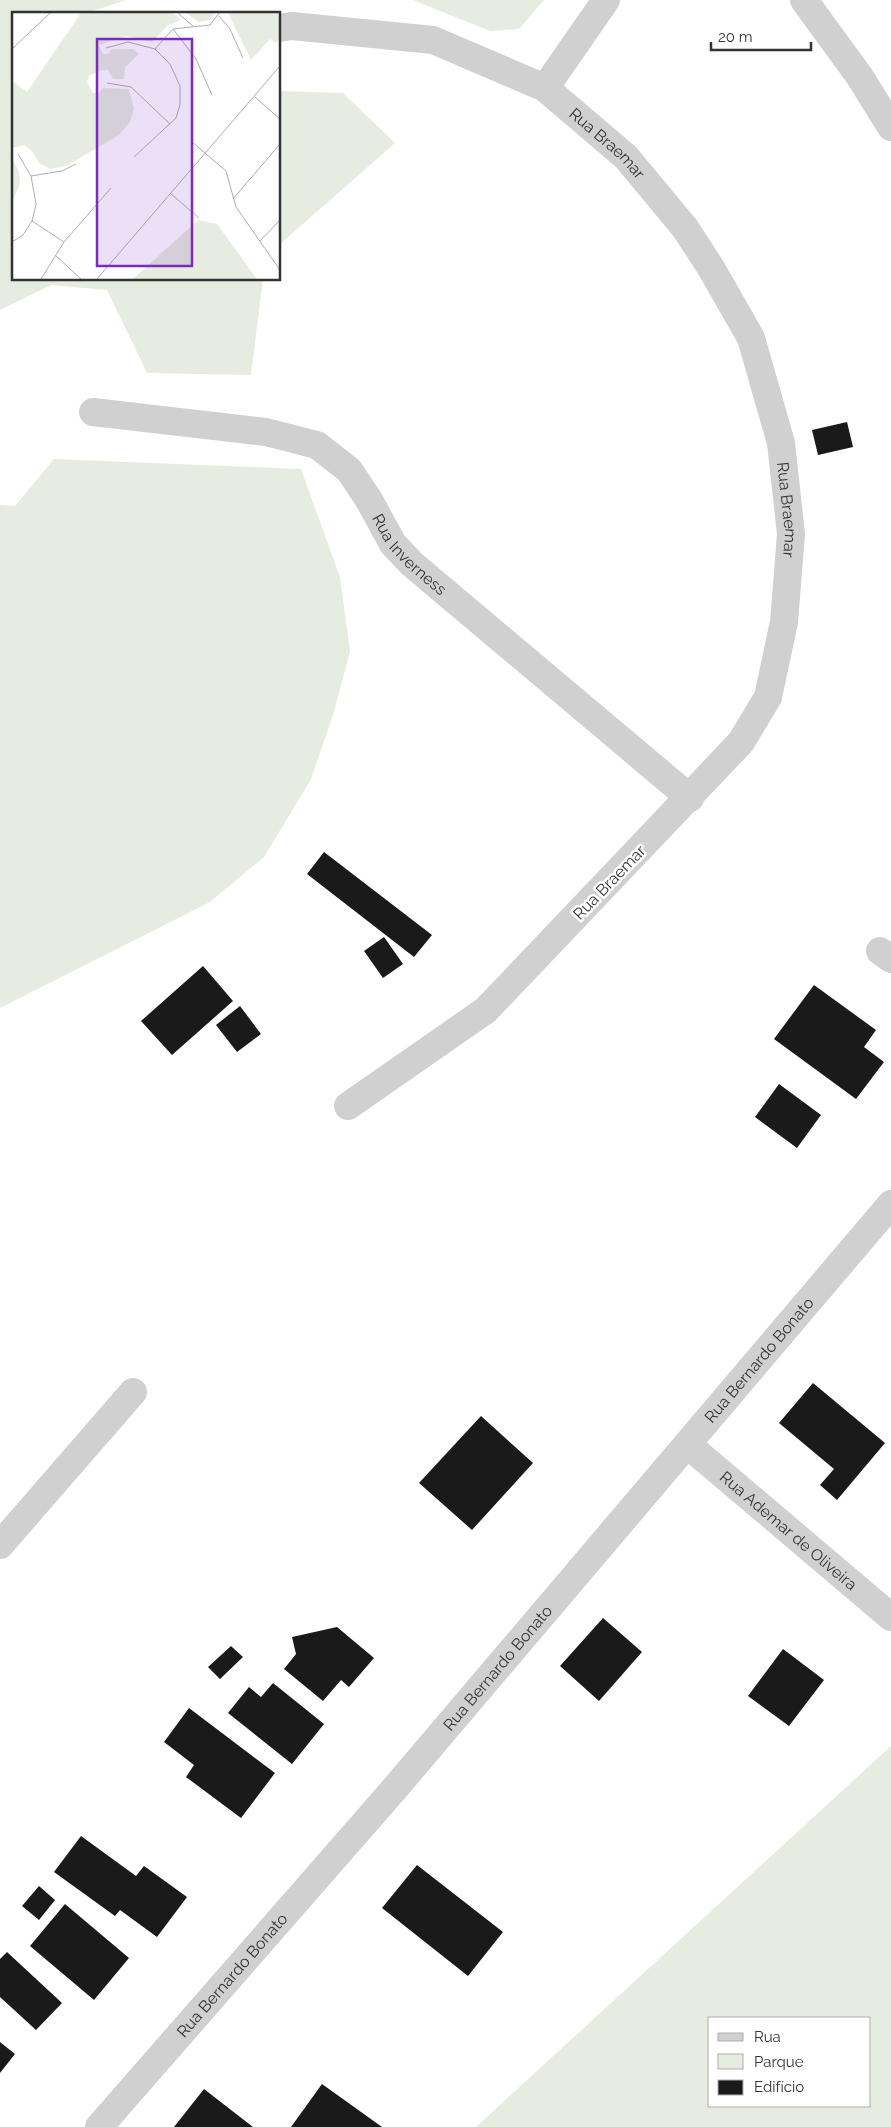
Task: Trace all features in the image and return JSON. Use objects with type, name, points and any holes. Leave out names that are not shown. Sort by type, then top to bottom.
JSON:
[{"type":"street","points":[[546,88],[606,0]]},
{"type":"street","points":[[804,0],[860,77],[891,127]]},
{"type":"street","name":"Rua Braemar","points":[[280,28],[292,26],[433,40],[546,88],[626,157],[690,236],[711,268],[751,338],[781,443],[791,534],[784,622],[768,697],[742,742],[486,1010],[348,1106]]},
{"type":"street","name":"Rua Inverness","points":[[93,412],[266,432],[317,445],[349,470],[369,500],[393,544],[412,564],[690,798]]},
{"type":"street","name":"Rua Bernardo Bonato","points":[[99,2127],[396,1787],[891,1204]]},
{"type":"street","points":[[0,1545],[133,1392]]},
{"type":"street","name":"Rua Ademar de Oliveira","points":[[688,1445],[891,1617]]},
{"type":"green space","points":[[0,0],[126,0],[90,12],[12,12],[12,280],[263,280],[251,375],[147,373],[107,290],[51,285],[0,310]]},
{"type":"green space","points":[[413,0],[544,0],[519,29],[490,31]]},
{"type":"green space","points":[[280,91],[343,93],[395,143],[280,244]]},
{"type":"green space","points":[[54,459],[301,469],[340,577],[350,652],[333,715],[311,779],[264,857],[210,902],[0,1008],[0,505],[15,506]]},
{"type":"green space","points":[[891,1746],[891,2127],[476,2127]]},
{"type":"building","points":[[847,422],[853,447],[818,455],[812,430]]},
{"type":"building","points":[[324,852],[432,935],[414,957],[307,874]]},
{"type":"building","points":[[384,937],[403,964],[383,978],[364,951]]},
{"type":"building","points":[[203,966],[233,1001],[172,1055],[141,1021]]},
{"type":"building","points":[[814,985],[876,1030],[864,1047],[884,1062],[856,1099],[774,1039]]},
{"type":"building","points":[[240,1006],[261,1034],[237,1052],[216,1025]]},
{"type":"building","points":[[779,1084],[821,1115],[797,1148],[755,1117]]},
{"type":"building","points":[[813,1383],[885,1443],[837,1500],[820,1485],[834,1469],[779,1423]]},
{"type":"building","points":[[481,1416],[533,1463],[472,1530],[419,1483]]},
{"type":"building","points":[[603,1618],[642,1652],[599,1701],[560,1666]]},
{"type":"building","points":[[337,1627],[374,1658],[349,1687],[341,1680],[323,1701],[284,1669],[296,1654],[292,1637]]},
{"type":"building","points":[[231,1646],[243,1657],[220,1679],[208,1667]]},
{"type":"building","points":[[783,1649],[824,1680],[789,1726],[748,1696]]},
{"type":"building","points":[[273,1683],[324,1724],[292,1764],[228,1713],[249,1687],[261,1697]]},
{"type":"building","points":[[189,1708],[275,1773],[241,1818],[186,1777],[194,1765],[164,1742]]},
{"type":"building","points":[[81,1836],[136,1876],[144,1866],[187,1897],[157,1937],[120,1910],[115,1916],[54,1872]]},
{"type":"building","points":[[417,1865],[503,1932],[468,1976],[382,1908]]},
{"type":"building","points":[[39,1886],[55,1900],[39,1920],[22,1906]]},
{"type":"building","points":[[65,1904],[129,1958],[94,2000],[30,1946]]},
{"type":"building","points":[[7,1952],[62,2003],[36,2030],[0,1997],[0,1959]]},
{"type":"building","points":[[0,2042],[15,2054],[0,2073]]},
{"type":"building","points":[[322,2084],[382,2127],[291,2127]]},
{"type":"building","points":[[204,2089],[253,2127],[174,2127]]}]
